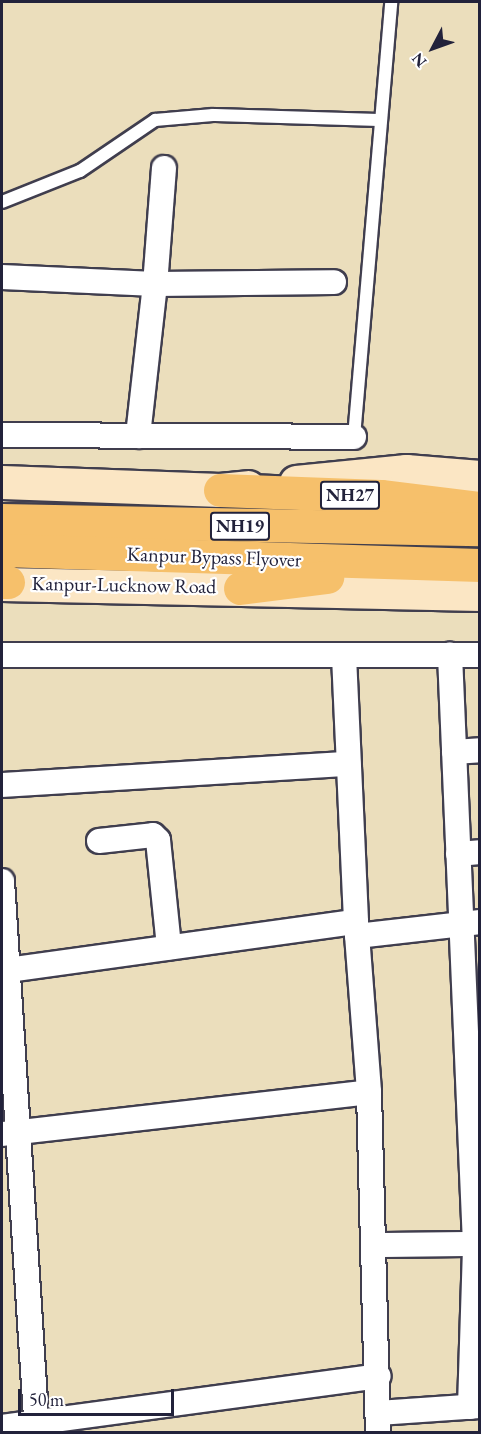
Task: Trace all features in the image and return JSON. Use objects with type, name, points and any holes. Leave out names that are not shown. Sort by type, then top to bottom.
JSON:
[{"type":"highway","name":"NH27","points":[[220,490],[381,496],[480,508]]},
{"type":"highway","name":"Kanpur Bypass Flyover","points":[[2,520],[480,529]]},
{"type":"highway","name":"Kanpur Bypass Flyover","points":[[2,550],[427,565]]},
{"type":"highway","name":"NH19","points":[[427,565],[480,565]]},
{"type":"highway","points":[[240,588],[427,565]]},
{"type":"main road","points":[[220,490],[406,471],[480,477]]},
{"type":"main road","name":"NH27","points":[[2,482],[220,490]]},
{"type":"main road","name":"Kanpur-Lucknow Road","points":[[4,583],[480,594]]},
{"type":"street","points":[[138,436],[155,284],[164,168]]},
{"type":"street","points":[[2,277],[155,284],[334,282]]},
{"type":"street","points":[[2,435],[354,437]]},
{"type":"street","points":[[2,655],[480,655]]},
{"type":"street","points":[[344,656],[356,929],[369,1092],[379,1376],[378,1423],[475,1407],[475,1083],[469,853],[454,752],[450,655]]},
{"type":"street","points":[[454,752],[480,750]]},
{"type":"street","points":[[2,785],[348,764]]},
{"type":"street","points":[[99,841],[153,835],[158,840],[169,947]]},
{"type":"street","points":[[2,881],[8,970],[10,1134],[36,1427]]},
{"type":"street","points":[[8,970],[169,947],[356,929],[471,923]]},
{"type":"street","points":[[10,1134],[369,1092]]},
{"type":"street","points":[[375,1245],[476,1236]]},
{"type":"street","points":[[2,1427],[36,1427],[379,1376]]},
{"type":"lane","points":[[354,437],[391,2]]},
{"type":"lane","points":[[2,202],[80,171],[155,120],[213,115],[381,120]]}]
